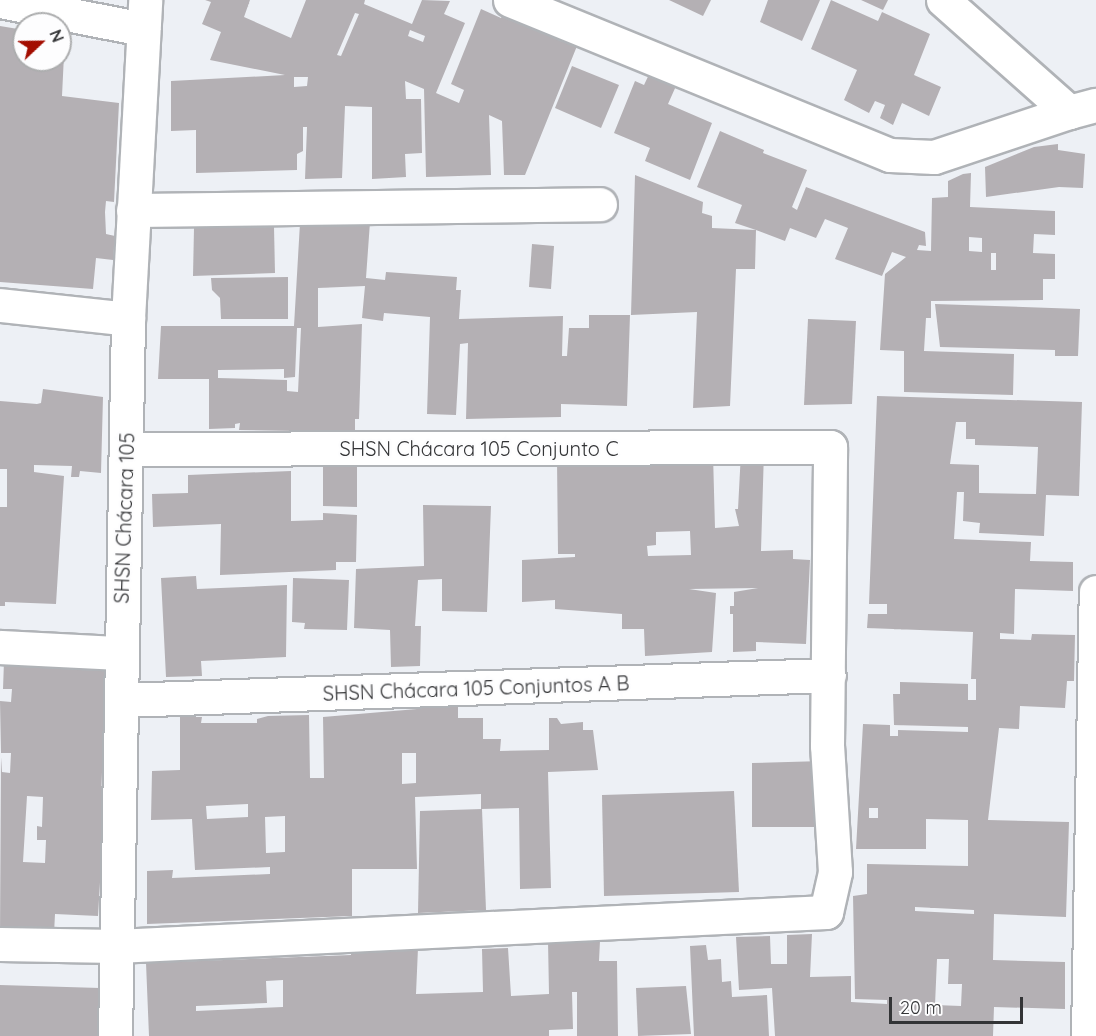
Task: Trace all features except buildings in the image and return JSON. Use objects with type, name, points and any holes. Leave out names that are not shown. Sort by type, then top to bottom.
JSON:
[{"type":"street","points":[[61,0],[94,18]]},
{"type":"street","points":[[510,0],[890,155],[934,158],[1082,108]]},
{"type":"street","points":[[944,0],[1082,108]]},
{"type":"street","points":[[0,1],[94,18],[144,14]]},
{"type":"street","name":"SHSN Chácara 105","points":[[115,1036],[123,700],[119,653],[127,449],[128,319],[144,14]]},
{"type":"street","points":[[133,210],[600,204]]},
{"type":"street","points":[[0,305],[128,319]]},
{"type":"street","name":"SHSN Chácara 105 Conjunto C","points":[[127,449],[830,447],[829,675]]},
{"type":"street","points":[[1088,1036],[1096,592]]},
{"type":"street","points":[[0,647],[119,653]]},
{"type":"street","points":[[0,945],[116,946],[826,912],[835,872],[827,746],[829,675]]},
{"type":"street","name":"SHSN Chácara 105 Conjuntos A B","points":[[123,700],[829,675]]}]
